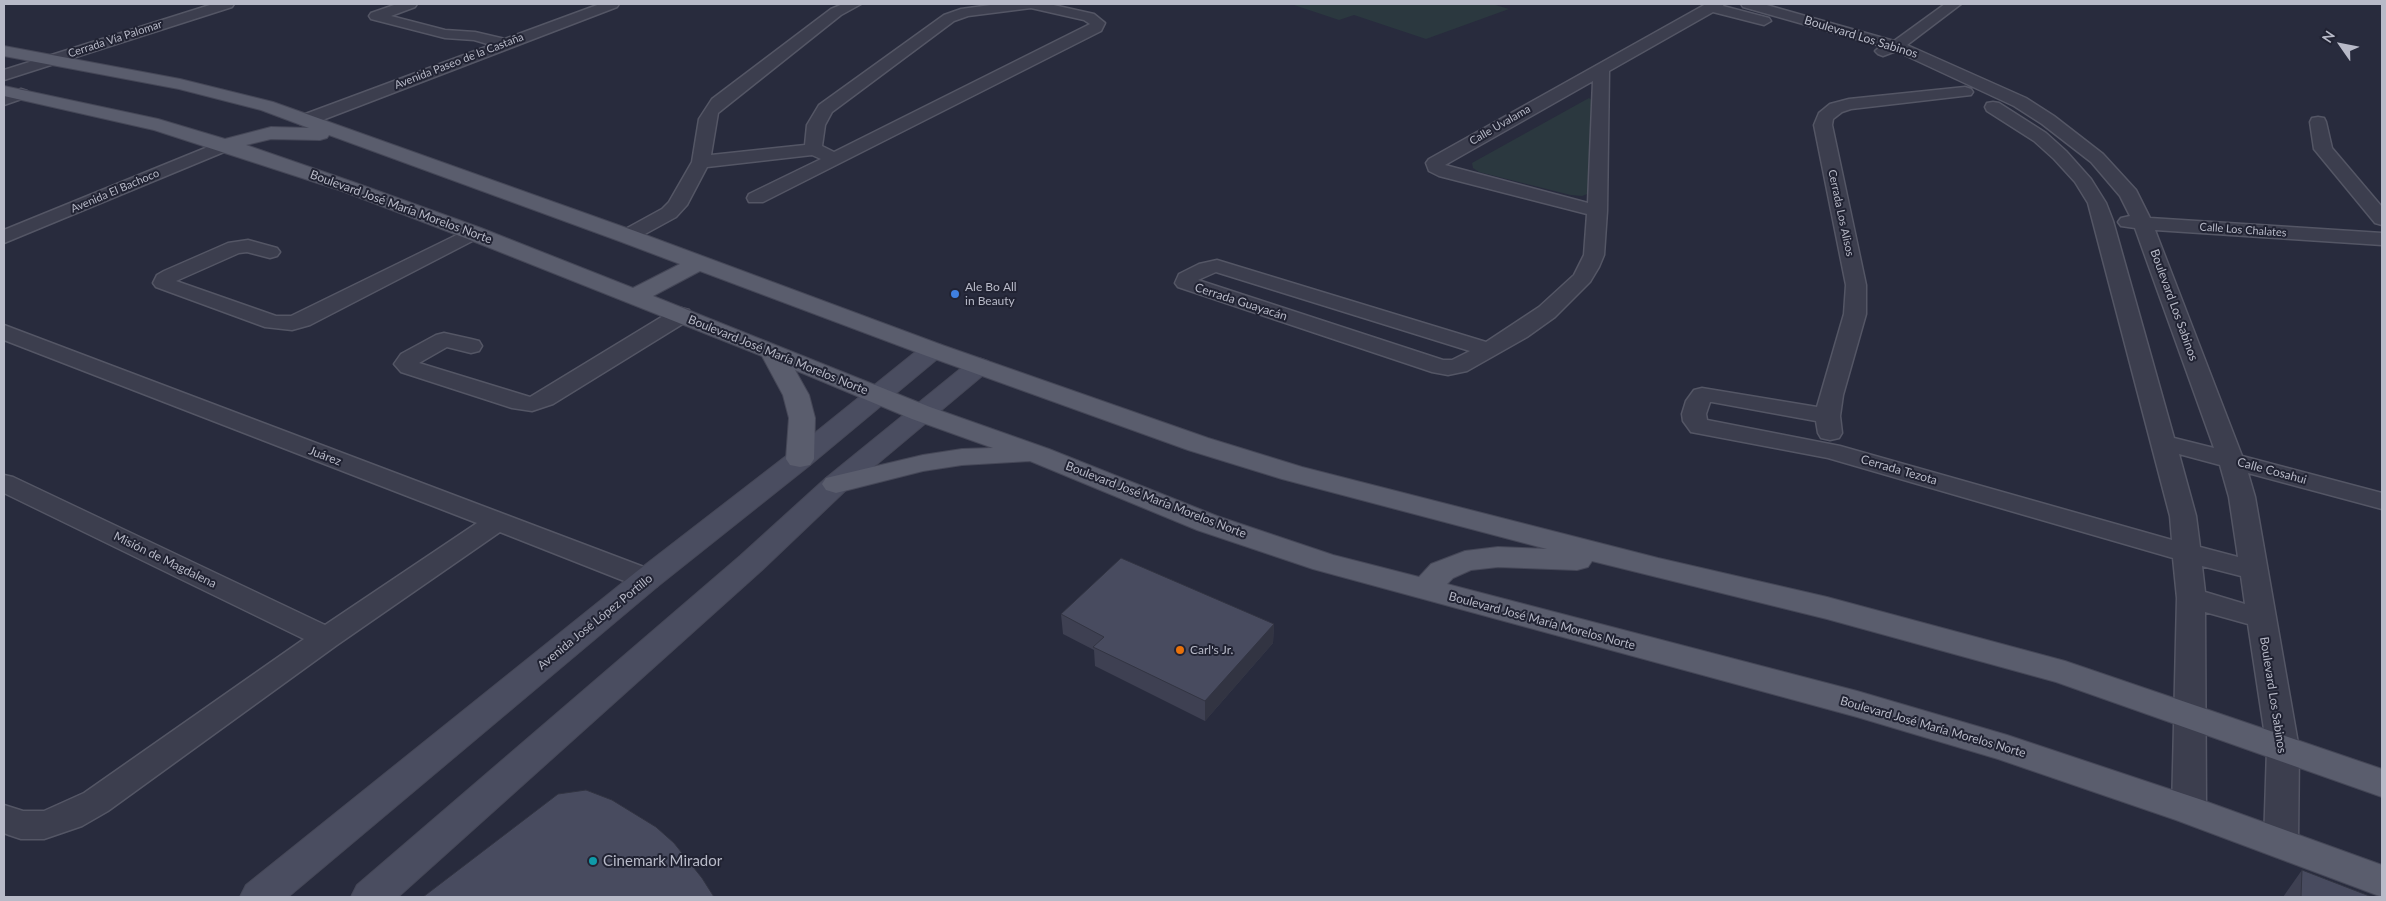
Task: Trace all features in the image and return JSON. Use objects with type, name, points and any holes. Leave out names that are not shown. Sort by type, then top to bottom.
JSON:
[{"type":"main road","points":[[4,51],[206,90],[267,106],[299,126],[366,141],[932,350],[1198,444],[1292,473],[1658,568],[1827,608],[2065,672],[2382,783]]},
{"type":"main road","name":"Boulevard José María Morelos Norte","points":[[8,90],[158,125],[306,172],[473,233],[772,351],[921,413],[1040,455],[1207,523],[1324,562],[1857,704],[2007,748],[2189,810],[2382,881]]},
{"type":"main road","points":[[225,145],[299,126]]},
{"type":"main road","points":[[299,126],[289,140],[291,148],[306,172]]},
{"type":"main road","points":[[633,297],[699,263]]},
{"type":"main road","name":"Avenida José López Portillo","points":[[260,897],[647,579],[800,459],[932,350]]},
{"type":"main road","points":[[772,351],[796,395],[802,418],[800,459]]},
{"type":"main road","points":[[371,897],[751,563],[836,484],[979,366]]},
{"type":"main road","points":[[836,484],[923,463],[962,457],[1040,455]]},
{"type":"main road","points":[[1424,590],[1442,571],[1465,561],[1498,557],[1551,558],[1658,568]]},
{"type":"street","name":"Cerrada Vía Palomar","points":[[8,90],[51,60],[227,4]]},
{"type":"street","points":[[410,4],[376,16],[445,34],[470,36],[505,44]]},
{"type":"street","name":"Avenida Paseo de la Castaña","points":[[299,126],[489,50],[612,4]]},
{"type":"street","points":[[627,236],[669,213],[677,205],[702,159],[707,119],[718,103],[836,12],[854,4]]},
{"type":"street","points":[[756,198],[1096,28],[1098,23],[1089,17],[1031,4],[966,12],[949,18],[825,110],[816,125],[813,142],[814,149]]},
{"type":"street","name":"Boulevard Los Sabinos","points":[[1748,4],[1975,80],[2020,102],[2073,138],[2112,172],[2129,194],[2143,223],[2232,460],[2242,497],[2283,749],[2281,843]]},
{"type":"street","points":[[1887,50],[1954,4]]},
{"type":"street","name":"Boulevard Los Sabinos","points":[[1714,5],[1887,50],[2017,121],[2040,137],[2082,179],[2098,203],[2162,442],[2176,484],[2183,516],[2191,598],[2192,716],[2189,810]]},
{"type":"street","name":"Calle Uvalama","points":[[1597,211],[1445,172],[1434,165],[1437,161],[1714,5]]},
{"type":"street","points":[[445,34],[452,40],[489,50]]},
{"type":"street","name":"Cerrada Guayacán","points":[[1489,350],[1222,267],[1206,268],[1186,278],[1185,283],[1440,366],[1448,368],[1459,366],[1489,350],[1520,332],[1547,312],[1583,278],[1594,254],[1601,68]]},
{"type":"street","name":"Cerrada Los Alisos","points":[[1831,451],[1828,416],[1835,378],[1855,314],[1856,285],[1823,125],[1825,117],[1836,108],[1849,104],[1965,92]]},
{"type":"street","points":[[2318,122],[2323,149],[2382,218]]},
{"type":"street","name":"Avenida El Bachoco","points":[[4,237],[225,145]]},
{"type":"street","points":[[702,159],[814,149],[834,158]]},
{"type":"street","name":"Calle Los Chalates","points":[[2103,220],[2382,239]]},
{"type":"street","points":[[270,252],[248,246],[235,247],[170,275],[164,279],[164,283],[272,322],[292,323],[302,320],[473,233]]},
{"type":"street","points":[[471,346],[444,340],[409,359],[405,364],[409,367],[520,403],[532,404],[545,399],[681,315]]},
{"type":"street","name":"Juárez","points":[[4,332],[647,579]]},
{"type":"street","name":"Cerrada Tezota","points":[[1828,416],[1712,395],[1702,395],[1694,414],[1695,421],[1700,427],[1831,451],[2187,553],[2253,570]]},
{"type":"street","name":"Calle Cosahui","points":[[2162,442],[2382,501]]},
{"type":"street","name":"Misión de Magdalena","points":[[4,482],[327,638]]},
{"type":"street","points":[[4,818],[21,824],[44,825],[70,816],[87,806],[496,522]]},
{"type":"street","points":[[2191,598],[2261,618]]},
{"type":"shaded area","points":[[1291,4],[1492,4],[1509,9],[1426,39],[1354,15],[1339,20]]},
{"type":"shaded area","points":[[1589,98],[1594,102],[1590,193],[1582,196],[1571,195],[1479,172],[1473,168],[1472,163]]},
{"type":"building","name":"Carl's Jr.","points":[[1121,558],[1274,624],[1205,701],[1093,647],[1104,637],[1061,614]]},
{"type":"building","name":"Cinemark Mirador","points":[[586,790],[612,800],[656,827],[674,843],[702,878],[714,897],[423,897],[558,794]]},
{"type":"building","points":[[2302,870],[2372,897],[2301,897]]},
{"type":"place","name":"Ale Bo All in Beauty","points":[[955,294]]},
{"type":"place","name":"Carl's Jr.","points":[[1180,650]]},
{"type":"place","name":"Cinemark Mirador","points":[[593,861]]}]
